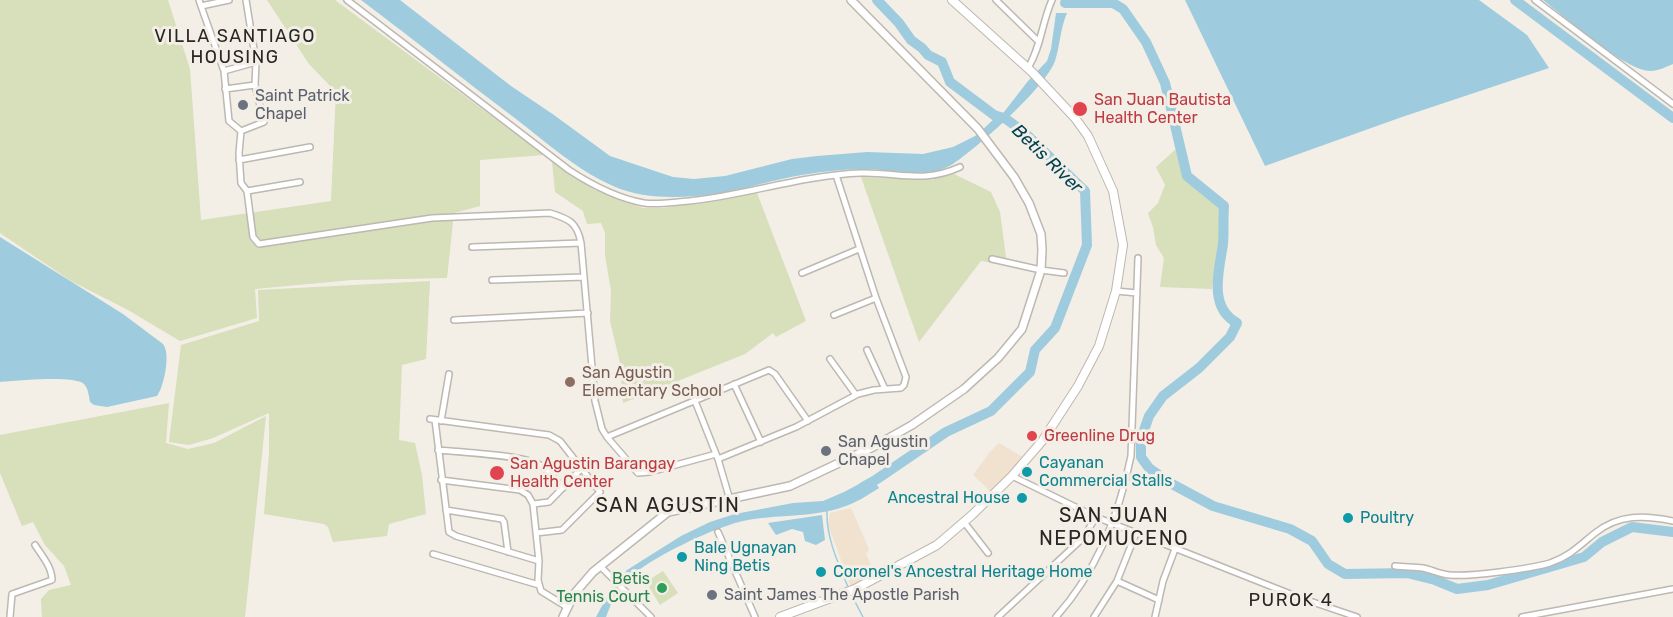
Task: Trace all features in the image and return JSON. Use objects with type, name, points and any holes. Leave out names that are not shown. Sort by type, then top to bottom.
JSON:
[{"type":"main road","points":[[780,617],[795,614],[855,589],[937,545],[1012,476],[1042,440],[1078,386],[1099,346],[1116,291],[1123,245],[1113,191],[1088,136],[1075,118],[1030,70],[952,0]]},
{"type":"street","points":[[229,0],[200,3],[224,71],[229,121],[241,131]]},
{"type":"street","points":[[241,131],[264,122],[255,85],[256,62],[246,0]]},
{"type":"street","points":[[347,0],[569,170],[612,194],[645,203],[663,204],[742,194],[789,182],[836,175],[864,173],[932,177],[960,167]]},
{"type":"street","points":[[563,617],[582,583],[668,512],[790,486],[873,447],[943,405],[986,371],[1022,329],[1041,270],[1042,250],[1037,221],[1014,177],[978,129],[851,0]]},
{"type":"street","points":[[996,0],[1039,42]]},
{"type":"street","points":[[1030,70],[1052,0]]},
{"type":"street","points":[[1535,0],[1673,104]]},
{"type":"street","points":[[224,71],[256,62]]},
{"type":"street","points":[[225,89],[255,85]]},
{"type":"street","points":[[241,131],[239,160],[241,183],[247,191],[253,237],[259,244],[432,219],[549,213],[566,219],[578,229],[595,401],[602,429],[638,473],[717,457],[761,442],[856,395],[901,388],[906,381],[859,249],[836,175]]},
{"type":"street","points":[[239,160],[310,147]]},
{"type":"street","points":[[247,191],[300,182]]},
{"type":"street","points":[[472,247],[581,243]]},
{"type":"street","points":[[802,273],[859,249]]},
{"type":"street","points":[[1056,617],[1083,583],[1113,523],[1123,494],[1131,456],[1138,258]]},
{"type":"street","points":[[992,259],[1064,273]]},
{"type":"street","points":[[492,280],[584,277]]},
{"type":"street","points":[[1116,291],[1137,293]]},
{"type":"street","points":[[834,315],[876,298]]},
{"type":"street","points":[[454,320],[588,313]]},
{"type":"street","points":[[867,350],[885,389]]},
{"type":"street","points":[[830,359],[856,395]]},
{"type":"street","points":[[607,437],[769,370],[772,371],[807,421]]},
{"type":"street","points":[[449,374],[435,420],[447,528],[451,534],[539,561]]},
{"type":"street","points":[[734,384],[761,442]]},
{"type":"street","points":[[695,401],[717,457],[730,500]]},
{"type":"street","points":[[435,420],[549,435],[560,441],[600,492],[561,530],[536,533]]},
{"type":"street","points":[[438,450],[504,457],[535,463],[547,471],[563,488]]},
{"type":"street","points":[[533,504],[549,502],[582,468]]},
{"type":"street","points":[[1012,476],[1095,517],[1298,597],[1358,617]]},
{"type":"street","points":[[441,480],[520,490],[528,495],[533,504],[541,591],[567,607]]},
{"type":"street","points":[[446,510],[502,519],[508,552]]},
{"type":"street","points":[[1395,566],[1422,568],[1449,575],[1514,569],[1567,557],[1613,521],[1648,516],[1673,521]]},
{"type":"street","points":[[998,617],[1083,538],[1095,517]]},
{"type":"street","points":[[964,522],[988,553]]},
{"type":"street","points":[[718,532],[755,617]]},
{"type":"street","points":[[1094,617],[1117,581],[1136,533]]},
{"type":"street","points":[[10,617],[12,594],[52,580],[48,565],[35,545]]},
{"type":"street","points":[[1155,617],[1163,581],[1175,549]]},
{"type":"street","points":[[433,554],[539,585]]},
{"type":"street","points":[[600,566],[651,617]]},
{"type":"street","points":[[1117,581],[1159,600]]},
{"type":"street","points":[[1522,617],[1673,589]]},
{"type":"shaded area","points":[[999,443],[1026,459],[992,493],[973,475]]},
{"type":"shaded area","points":[[851,508],[869,549],[866,554],[876,575],[851,587],[828,525],[830,513]]},
{"type":"green space","points":[[0,0],[168,0],[190,69],[201,220],[331,201],[336,92],[309,64],[267,0],[335,0],[544,155],[480,160],[480,206],[454,213],[447,278],[352,280],[255,289],[257,318],[180,341],[128,310],[71,281],[0,233]]},
{"type":"green space","points":[[1176,149],[1186,177],[1222,207],[1220,243],[1212,289],[1160,287],[1164,258],[1156,245],[1148,213],[1158,203],[1165,185],[1156,167]]},
{"type":"green space","points":[[552,162],[595,190],[643,208],[663,208],[757,193],[806,321],[776,337],[773,333],[745,354],[623,403],[620,363],[610,321],[611,291],[605,255],[605,233],[601,223],[587,224],[583,211],[555,192]]},
{"type":"green space","points":[[954,174],[991,192],[1000,212],[1007,265],[981,261],[919,342],[861,177],[932,180]]},
{"type":"green space","points":[[430,281],[426,359],[402,365],[399,440],[415,443],[422,475],[426,514],[389,524],[387,536],[333,542],[328,527],[324,524],[264,514],[269,453],[269,413],[213,438],[189,445],[169,442],[181,345],[259,321],[258,290]]},
{"type":"green space","points":[[169,403],[166,443],[188,449],[214,443],[266,416],[245,617],[42,617],[41,599],[49,590],[71,585],[64,566],[45,545],[33,522],[22,526],[0,473],[0,435]]},
{"type":"green space","name":"Betis Tennis Court","points":[[663,571],[678,593],[660,605],[646,582]]},
{"type":"water","points":[[361,0],[400,0],[511,86],[610,156],[673,177],[694,179],[725,176],[792,159],[867,152],[923,154],[953,147],[977,135],[1004,112],[1047,61],[1056,13],[1067,13],[1055,61],[1049,73],[1025,101],[993,131],[964,156],[944,169],[923,172],[868,169],[830,171],[791,177],[721,193],[665,197],[623,190],[587,172],[551,147]]},
{"type":"water","points":[[1185,0],[1479,0],[1527,35],[1549,68],[1265,166]]},
{"type":"water","points":[[1543,0],[1673,0],[1673,64],[1659,70],[1640,69],[1611,53]]},
{"type":"water","points":[[0,237],[123,314],[163,344],[166,370],[157,396],[107,407],[90,402],[84,384],[78,381],[44,379],[0,382]]},
{"type":"water","points":[[872,477],[879,488],[848,505],[819,513],[743,521],[681,545],[635,573],[619,589],[606,617],[596,617],[612,587],[627,570],[681,536],[710,522],[735,514],[793,503],[823,501]]},
{"type":"water","points":[[822,515],[825,540],[816,545],[805,541],[803,532],[792,529],[776,535],[768,523]]},
{"type":"waterway","name":"Betis River","points":[[863,487],[946,432],[991,411],[1030,372],[1035,350],[1055,328],[1087,245],[1085,191],[1024,132],[1006,119],[994,115],[950,82],[942,62],[928,55],[911,40],[899,23],[877,0]]},
{"type":"waterway","points":[[1515,0],[1673,118]]},
{"type":"waterway","points":[[1065,3],[1113,3],[1123,9],[1146,42],[1165,83],[1187,176],[1224,206],[1223,244],[1218,277],[1219,298],[1222,308],[1237,323],[1230,337],[1199,368],[1163,396],[1149,416],[1141,439],[1141,457],[1149,468],[1172,484],[1213,506],[1290,529],[1312,541],[1328,564],[1345,574],[1407,573],[1435,580],[1457,589],[1488,585],[1584,557],[1602,542],[1632,527],[1673,532]]},
{"type":"waterway","points":[[827,511],[831,540],[848,587]]},
{"type":"waterway","points":[[851,594],[863,617]]},
{"type":"place","name":"Saint Patrick Chapel","points":[[243,105]]},
{"type":"place","name":"San Juan Bautista Health Center","points":[[1080,109]]},
{"type":"place","name":"San Agustin Elementary School","points":[[570,382]]},
{"type":"place","name":"Greenline Drug","points":[[1032,436]]},
{"type":"place","name":"San Agustin Chapel","points":[[826,451]]},
{"type":"place","name":"Cayanan Commercial Stalls","points":[[1027,472]]},
{"type":"place","name":"San Agustin Barangay Health Center","points":[[497,473]]},
{"type":"place","name":"Ancestral House","points":[[1022,498]]},
{"type":"place","name":"Poultry","points":[[1348,518]]},
{"type":"place","name":"Bale Ugnayan Ning Betis","points":[[682,557]]},
{"type":"place","name":"Coronel's Ancestral Heritage Home","points":[[821,572]]},
{"type":"place","name":"Betis Tennis Court","points":[[662,588]]},
{"type":"place","name":"Saint James The Apostle Parish","points":[[712,595]]},
{"type":"district","name":"VILLA SANTIAGO HOUSING","points":[[235,47]]},
{"type":"district","name":"SAN AGUSTIN","points":[[668,506]]},
{"type":"district","name":"SAN JUAN NEPOMUCENO","points":[[1114,528]]},
{"type":"district","name":"PUROK 4","points":[[1291,601]]}]
